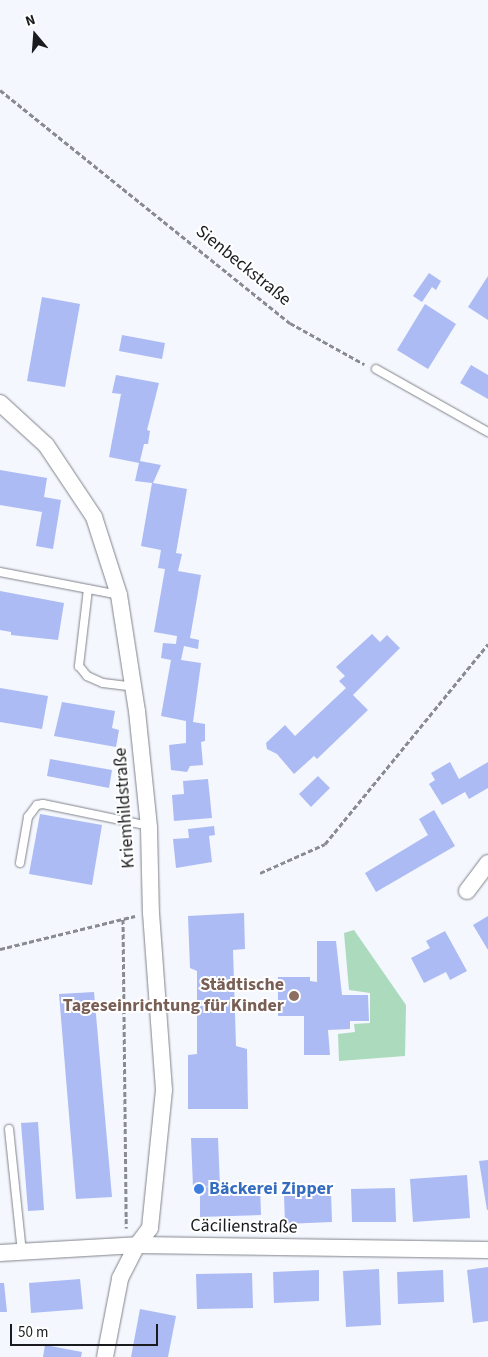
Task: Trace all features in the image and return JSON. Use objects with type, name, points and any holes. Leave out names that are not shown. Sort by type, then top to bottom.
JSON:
[{"type":"street","name":"Kriemhildstraße","points":[[0,403],[46,445],[94,517],[119,595],[134,687],[149,826],[151,913],[164,1090],[150,1228],[131,1246],[120,1279],[105,1357]]},
{"type":"street","points":[[467,891],[488,862]]},
{"type":"street","name":"Cäcilienstraße","points":[[0,1253],[131,1246],[488,1250]]},
{"type":"lane","points":[[376,369],[488,432]]},
{"type":"lane","points":[[0,572],[119,595]]},
{"type":"lane","points":[[88,589],[79,666],[88,676],[103,683],[134,687]]},
{"type":"lane","points":[[20,863],[28,817],[37,805],[43,804],[149,826]]},
{"type":"lane","points":[[9,1129],[22,1252]]},
{"type":"path","name":"Sienbeckstraße","points":[[0,90],[290,323],[376,369]]},
{"type":"path","points":[[260,873],[325,844],[488,644]]},
{"type":"path","points":[[0,949],[151,913]]},
{"type":"path","points":[[123,919],[131,1246]]},
{"type":"green space","points":[[354,930],[406,1005],[405,1056],[339,1061],[338,1034],[355,1032],[354,1024],[370,1023],[370,993],[349,990],[344,933]]},
{"type":"building","points":[[429,273],[441,281],[436,290],[432,287],[422,302],[413,296]]},
{"type":"building","points":[[488,276],[488,320],[468,307]]},
{"type":"building","points":[[42,297],[80,304],[65,387],[27,381]]},
{"type":"building","points":[[425,304],[456,324],[428,369],[397,350]]},
{"type":"building","points":[[122,335],[165,343],[162,359],[119,351]]},
{"type":"building","points":[[471,365],[488,375],[488,399],[460,383]]},
{"type":"building","points":[[116,375],[159,383],[147,430],[150,431],[148,444],[144,444],[140,461],[161,465],[153,483],[187,489],[176,553],[182,554],[178,571],[201,575],[190,638],[199,640],[198,649],[184,646],[181,660],[201,663],[193,722],[205,724],[205,741],[201,742],[203,765],[190,766],[187,772],[171,770],[169,745],[186,743],[186,721],[161,716],[171,660],[161,658],[163,643],[176,644],[177,636],[154,632],[165,569],[158,568],[161,550],[141,546],[152,483],[135,481],[139,463],[109,457],[121,394],[112,393]]},
{"type":"building","points":[[0,470],[47,478],[44,497],[61,500],[53,549],[36,546],[42,512],[0,505]]},
{"type":"building","points":[[0,591],[64,603],[58,640],[11,635],[11,632],[0,630]]},
{"type":"building","points":[[372,634],[380,642],[387,635],[400,648],[353,695],[368,710],[317,759],[314,756],[294,774],[277,754],[267,749],[266,743],[285,725],[295,736],[346,688],[339,681],[345,676],[336,667]]},
{"type":"building","points":[[0,688],[48,696],[42,729],[0,722]]},
{"type":"building","points":[[62,702],[115,711],[112,728],[119,730],[116,747],[54,736]]},
{"type":"building","points":[[50,759],[112,770],[109,788],[47,776]]},
{"type":"building","points":[[450,762],[459,779],[488,762],[488,788],[469,799],[465,792],[442,805],[429,784],[435,780],[431,773]]},
{"type":"building","points":[[318,776],[330,788],[311,807],[299,794]]},
{"type":"building","points":[[208,779],[212,818],[174,821],[172,795],[184,794],[183,781]]},
{"type":"building","points":[[434,810],[455,846],[376,892],[365,873],[428,835],[419,819]]},
{"type":"building","points":[[40,814],[102,825],[92,885],[29,874]]},
{"type":"building","points":[[214,826],[215,835],[209,836],[212,862],[176,868],[173,839],[189,838],[188,829]]},
{"type":"building","points":[[244,913],[245,949],[233,950],[236,1046],[247,1049],[248,1109],[188,1109],[188,1055],[197,1054],[197,971],[190,968],[188,916]]},
{"type":"building","points":[[488,916],[488,950],[473,925]]},
{"type":"building","points":[[445,931],[467,971],[450,980],[446,972],[424,983],[411,958],[430,948],[426,941]]},
{"type":"building","points":[[317,941],[336,941],[342,995],[368,995],[369,1021],[350,1021],[350,1029],[328,1030],[330,1055],[304,1055],[304,1016],[278,1016],[278,977],[310,977],[310,981],[317,982]]},
{"type":"building","points":[[94,992],[112,1197],[76,1199],[59,994]]},
{"type":"building","points":[[38,1122],[44,1210],[28,1211],[21,1123]]},
{"type":"building","points":[[191,1138],[218,1138],[220,1186],[193,1187]]},
{"type":"building","points":[[488,1160],[488,1210],[487,1210],[479,1161]]},
{"type":"building","points":[[467,1175],[470,1218],[413,1222],[410,1179]]},
{"type":"building","points":[[260,1186],[261,1215],[200,1217],[200,1187]]},
{"type":"building","points":[[395,1188],[396,1222],[352,1222],[351,1189]]},
{"type":"building","points":[[331,1193],[332,1222],[285,1224],[284,1195]]},
{"type":"building","points":[[488,1267],[488,1321],[473,1323],[467,1270]]},
{"type":"building","points":[[379,1269],[381,1325],[346,1327],[343,1271]]},
{"type":"building","points":[[319,1270],[319,1301],[274,1303],[273,1272]]},
{"type":"building","points":[[443,1270],[444,1302],[398,1304],[397,1272]]},
{"type":"building","points":[[252,1273],[253,1308],[197,1309],[196,1274]]},
{"type":"building","points":[[80,1279],[83,1309],[31,1313],[29,1283]]},
{"type":"building","points":[[0,1283],[4,1283],[7,1312],[0,1312]]},
{"type":"building","points":[[140,1309],[176,1316],[168,1357],[131,1357]]},
{"type":"building","points":[[45,1345],[82,1352],[81,1357],[43,1357]]},
{"type":"place","name":"Städtische Tageseinrichtung für Kinder","points":[[294,996]]},
{"type":"place","name":"Bäckerei Zipper","points":[[199,1189]]}]
